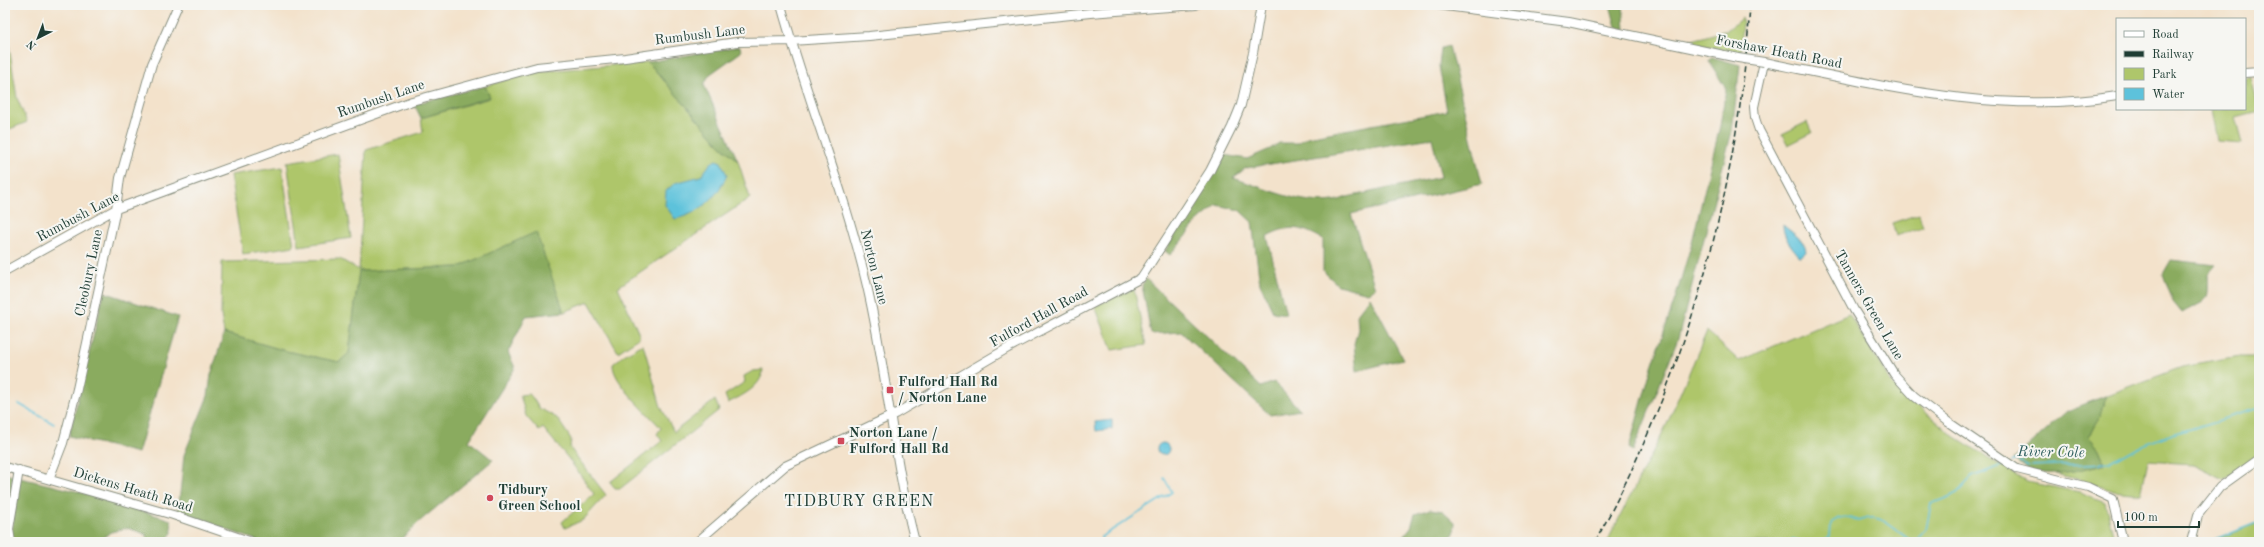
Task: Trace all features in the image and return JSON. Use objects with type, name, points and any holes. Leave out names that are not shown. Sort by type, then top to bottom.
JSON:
[{"type":"street","name":"Cleobury Lane","points":[[49,478],[63,443],[77,389],[116,209],[120,178],[152,64],[178,5]]},
{"type":"street","name":"Norton Lane","points":[[781,5],[791,41],[857,248],[872,308],[892,415],[900,476],[915,542]]},
{"type":"street","points":[[791,41],[869,36],[1090,13],[1196,5]]},
{"type":"street","name":"Fulford Hall Road","points":[[696,542],[785,466],[892,415],[1008,348],[1141,278],[1210,172],[1242,105],[1261,5]]},
{"type":"street","name":"Forshaw Heath Road","points":[[1438,5],[1568,22],[1738,58],[1913,90],[1993,102],[2033,104],[2094,100],[2116,96]]},
{"type":"street","name":"Rumbush Lane","points":[[5,271],[116,209],[412,101],[537,67],[625,58],[737,42],[791,41]]},
{"type":"street","name":"Tanners Green Lane","points":[[1764,62],[1754,107],[1756,123],[1817,241],[1869,335],[1894,374],[1914,396],[1948,422],[2017,469],[2088,487],[2113,499],[2123,542]]},
{"type":"street","points":[[2246,73],[2259,72]]},
{"type":"street","points":[[2191,542],[2198,515],[2210,499],[2220,487],[2259,459]]},
{"type":"street","name":"Dickens Heath Road","points":[[5,466],[173,515],[252,542]]},
{"type":"street","points":[[11,542],[9,529],[19,470]]},
{"type":"green space","points":[[1610,5],[1623,5],[1625,29],[1616,27]]},
{"type":"green space","points":[[1742,18],[1741,54],[1686,42],[1727,30]]},
{"type":"green space","points":[[5,20],[17,98],[27,122],[5,131]]},
{"type":"green space","points":[[740,46],[741,52],[709,75],[704,85],[738,161],[719,144],[648,62]]},
{"type":"green space","points":[[1449,46],[1482,184],[1351,214],[1375,288],[1368,293],[1338,285],[1323,271],[1323,239],[1295,228],[1282,230],[1267,236],[1286,314],[1273,312],[1260,284],[1252,222],[1239,210],[1217,205],[1197,222],[1170,255],[1165,251],[1199,192],[1224,155],[1247,159],[1270,149],[1279,143],[1298,143],[1307,137],[1447,111],[1439,66],[1441,48]],"holes":[[[1432,138],[1441,177],[1334,201],[1320,202],[1290,197],[1233,178],[1246,168]]]},
{"type":"green space","points":[[1712,57],[1740,65],[1732,131],[1678,339],[1633,451],[1629,448],[1649,376],[1676,296],[1692,242],[1720,126],[1726,89],[1709,61]]},
{"type":"green space","points":[[648,62],[719,144],[738,161],[750,198],[618,287],[639,334],[639,338],[618,352],[589,302],[564,312],[535,233],[459,267],[359,271],[349,354],[339,362],[286,351],[224,333],[221,315],[222,262],[340,259],[359,270],[366,150],[423,132],[421,118],[490,98],[485,86],[535,72]]},
{"type":"green space","points":[[2251,77],[2259,111],[2236,117],[2243,143],[2217,141],[2211,110],[2246,110],[2246,78]]},
{"type":"green space","points":[[485,86],[490,97],[421,118],[414,104]]},
{"type":"green space","points":[[1807,122],[1812,133],[1788,145],[1782,134]]},
{"type":"green space","points":[[338,154],[351,238],[299,246],[287,162]]},
{"type":"green space","points":[[282,167],[294,246],[243,254],[230,175]]},
{"type":"green space","points":[[1919,214],[1923,227],[1896,236],[1892,223]]},
{"type":"green space","points":[[536,232],[564,312],[526,316],[508,352],[515,368],[469,441],[493,460],[420,521],[399,542],[262,542],[178,513],[184,455],[208,396],[211,375],[224,333],[286,351],[339,362],[349,353],[359,271],[459,267]]},
{"type":"green space","points":[[2171,260],[2216,265],[2208,274],[2208,291],[2205,300],[2182,313],[2173,302],[2163,274]]},
{"type":"green space","points":[[1146,279],[1261,387],[1274,382],[1300,410],[1270,415],[1181,332],[1151,334],[1142,285]]},
{"type":"green space","points":[[1134,289],[1146,345],[1112,350],[1095,306]]},
{"type":"green space","points":[[104,292],[178,317],[138,453],[69,436]]},
{"type":"green space","points":[[1370,297],[1403,359],[1357,371],[1354,344],[1358,329],[1357,314]]},
{"type":"green space","points":[[1849,314],[1892,384],[1954,436],[2027,482],[2080,492],[2105,502],[2115,542],[1607,542],[1667,424],[1707,331],[1739,361]]},
{"type":"green space","points":[[643,344],[661,407],[674,432],[715,400],[719,410],[621,488],[615,488],[610,482],[662,441],[657,434],[661,428],[632,398],[618,380],[614,371],[613,364],[624,355]]},
{"type":"green space","points":[[2239,357],[2259,357],[2259,453],[2253,460],[2223,479],[2193,464],[2148,461],[2141,494],[2113,491],[2077,479],[2055,474],[2105,464],[2099,449],[2089,437],[2103,409],[2105,396],[2182,367]]},
{"type":"green space","points":[[763,370],[762,376],[755,386],[745,394],[728,403],[725,395],[745,382],[744,376],[753,371]]},
{"type":"green space","points":[[528,394],[532,397],[539,408],[557,418],[571,439],[570,448],[606,495],[583,520],[565,528],[562,522],[594,494],[568,458],[543,428],[539,431],[526,416],[520,395]]},
{"type":"green space","points":[[2105,396],[2103,409],[2089,437],[2099,449],[2105,464],[2070,472],[2045,473],[2023,467],[2014,459],[2067,411]]},
{"type":"green space","points":[[5,474],[13,476],[5,526]]},
{"type":"green space","points":[[20,478],[80,492],[171,520],[172,533],[164,542],[148,542],[146,534],[127,528],[111,532],[97,542],[41,540],[14,542],[11,533]]},
{"type":"green space","points":[[1430,509],[1443,511],[1455,522],[1454,534],[1442,542],[1399,542],[1411,527],[1415,514]]},
{"type":"green space","points":[[2259,522],[2259,542],[2209,542]]},
{"type":"water","points":[[716,160],[721,162],[727,175],[718,191],[699,209],[684,217],[675,219],[665,205],[666,191],[675,183],[701,176],[711,163]]},
{"type":"water","points":[[1783,225],[1798,237],[1805,246],[1806,252],[1800,257],[1786,238]]},
{"type":"water","points":[[1112,420],[1112,429],[1096,431],[1095,422]]},
{"type":"water","points":[[1161,443],[1165,443],[1169,449],[1165,455],[1161,455],[1157,451],[1157,447]]},
{"type":"waterway","points":[[5,385],[10,396]]},
{"type":"waterway","points":[[19,404],[54,424]]},
{"type":"waterway","name":"River Cole","points":[[2012,462],[2017,460],[2027,466],[2110,463],[2138,447],[2163,437],[2259,408]]},
{"type":"waterway","name":"River Cole","points":[[1823,542],[1830,536],[1831,523],[1844,517],[1858,521],[1870,518],[1879,519],[1889,524],[1914,542],[1926,530],[1931,504],[1956,494],[1972,477],[2005,464]]},
{"type":"waterway","points":[[1102,542],[1101,537],[1172,492],[1164,478]]},
{"type":"waterway","points":[[2207,542],[2259,522]]},
{"type":"waterway","name":"River Cole","points":[[1788,542],[1793,539],[1803,542]]},
{"type":"railway","points":[[1595,542],[1627,480],[1656,415],[1681,349],[1702,282],[1720,214],[1734,145],[1744,75],[1750,5]]},
{"type":"place","name":"Fulford Hall Rd / Norton Lane","points":[[890,390]]},
{"type":"place","name":"Norton Lane / Fulford Hall Rd","points":[[841,441]]},
{"type":"place","name":"Tidbury Green School","points":[[490,498]]},
{"type":"district","name":"TIDBURY GREEN","points":[[859,502]]}]
